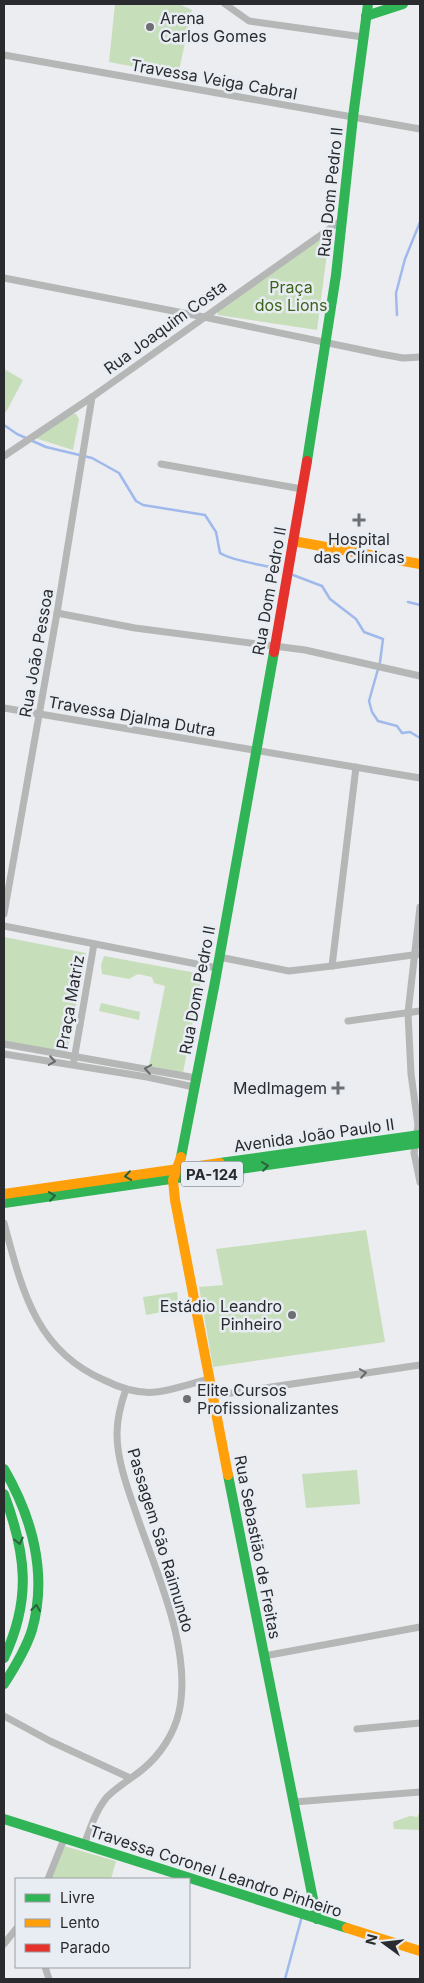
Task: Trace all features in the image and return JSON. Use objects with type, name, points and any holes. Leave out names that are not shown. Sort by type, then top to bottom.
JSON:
[{"type":"street","points":[[225,4],[249,21],[363,37]]},
{"type":"street","name":"Rua Dom Pedro II","points":[[175,1175],[182,1150],[218,963],[302,489],[326,342],[342,220],[352,117],[368,4]]},
{"type":"street","points":[[366,16],[403,4]]},
{"type":"street","name":"Travessa Veiga Cabral","points":[[4,55],[420,129]]},
{"type":"street","name":"Rua Joaquim Costa","points":[[4,456],[92,397],[342,220]]},
{"type":"street","points":[[4,278],[403,358],[420,357]]},
{"type":"street","name":"Rua João Pessoa","points":[[4,914],[57,613],[92,397]]},
{"type":"street","points":[[161,464],[302,489]]},
{"type":"street","points":[[293,541],[420,564]]},
{"type":"street","points":[[57,613],[135,628],[275,645],[332,655],[420,676]]},
{"type":"street","name":"Travessa Djalma Dutra","points":[[4,708],[420,778]]},
{"type":"street","points":[[332,966],[356,767]]},
{"type":"street","points":[[420,908],[417,954],[408,1013],[411,1074],[418,1125],[415,1157],[420,1182]]},
{"type":"street","points":[[4,926],[94,944],[218,963],[283,970],[332,966],[417,954]]},
{"type":"street","name":"Praça Matriz","points":[[73,1065],[94,944]]},
{"type":"street","points":[[348,1021],[420,1011]]},
{"type":"street","points":[[4,1044],[75,1056],[195,1082]]},
{"type":"street","points":[[4,1054],[195,1082]]},
{"type":"street","name":"Avenida João Paulo II","points":[[4,1203],[175,1175],[418,1139]]},
{"type":"street","name":"Avenida João Paulo II","points":[[4,1194],[175,1175]]},
{"type":"street","name":"Rua Sebastião de Freitas","points":[[175,1175],[177,1210],[211,1396],[317,1919]]},
{"type":"street","points":[[4,1222],[24,1293],[33,1314],[46,1334],[62,1352],[82,1368],[96,1377],[126,1389],[155,1392],[208,1379]]},
{"type":"street","points":[[211,1396],[420,1364]]},
{"type":"street","name":"Passagem São Raimundo","points":[[84,1845],[99,1809],[106,1799],[115,1789],[152,1761],[162,1749],[173,1731],[179,1713],[182,1689],[178,1642],[172,1616],[131,1498],[119,1454],[118,1421],[126,1389]]},
{"type":"street","points":[[4,1470],[16,1488],[24,1508],[35,1555],[38,1579],[33,1627],[24,1650],[4,1684]]},
{"type":"street","points":[[4,1658],[19,1623],[24,1590],[21,1554],[15,1527],[4,1495],[16,1488]]},
{"type":"street","points":[[19,1623],[33,1627]]},
{"type":"street","points":[[264,1656],[420,1627]]},
{"type":"street","points":[[4,1716],[50,1741],[130,1778]]},
{"type":"street","points":[[357,1729],[420,1722]]},
{"type":"street","points":[[294,1802],[420,1792]]},
{"type":"street","name":"Travessa Coronel Leandro Pinheiro","points":[[4,1819],[420,1951]]},
{"type":"street","points":[[48,1878],[64,1839]]},
{"type":"street","points":[[4,1944],[15,1931]]},
{"type":"green space","name":"Arena Carlos Gomes","points":[[115,4],[179,4],[192,10],[178,75],[109,62]]},
{"type":"green space","name":"Praça dos Lions","points":[[328,235],[329,238],[317,330],[218,315],[217,310]]},
{"type":"green space","points":[[4,369],[23,380],[6,412],[4,411]]},
{"type":"green space","points":[[73,414],[76,414],[79,419],[73,450],[35,438]]},
{"type":"green space","points":[[4,937],[86,953],[67,1053],[4,1042]]},
{"type":"green space","points":[[104,956],[202,974],[183,1073],[149,1066],[165,986],[154,983],[152,977],[138,974],[129,979],[102,974],[101,965]]},
{"type":"green space","points":[[101,1003],[140,1012],[139,1020],[99,1011]]},
{"type":"green space","name":"Estádio Leandro Pinheiro","points":[[366,1230],[385,1342],[213,1367],[199,1287],[223,1285],[216,1249]]},
{"type":"green space","points":[[177,1292],[179,1309],[146,1315],[143,1297]]},
{"type":"green space","points":[[357,1470],[360,1504],[306,1508],[302,1474]]},
{"type":"green space","points":[[420,1811],[420,1830],[394,1829],[393,1822],[410,1816],[417,1817]]},
{"type":"green space","points":[[64,1846],[116,1861],[111,1878],[48,1878]]},
{"type":"waterway","points":[[397,315],[396,293],[405,259],[420,222]]},
{"type":"waterway","points":[[4,425],[17,434],[46,447],[92,458],[119,473],[136,501],[143,505],[205,515],[216,532],[220,553],[239,560],[275,568]]},
{"type":"waterway","points":[[293,575],[322,586],[330,599],[356,619],[364,632],[383,639],[380,662],[369,701],[372,712],[378,721],[397,726],[402,733],[410,732],[420,738]]},
{"type":"waterway","points":[[408,602],[420,605]]},
{"type":"waterway","points":[[285,1979],[302,1916]]},
{"type":"traffic: fast","points":[[307,461],[336,275],[353,117],[368,4]]},
{"type":"traffic: fast","points":[[366,16],[403,4]]},
{"type":"traffic: fast","points":[[181,1157],[215,982],[274,652]]},
{"type":"traffic: fast","points":[[220,1163],[420,1135]]},
{"type":"traffic: fast","points":[[4,1203],[420,1143]]},
{"type":"traffic: fast","points":[[4,1469],[14,1487],[29,1526],[38,1567],[37,1609],[30,1637],[4,1684]]},
{"type":"traffic: fast","points":[[228,1475],[317,1919]]},
{"type":"traffic: fast","points":[[4,1494],[17,1536],[23,1576],[19,1616],[4,1658]]},
{"type":"traffic: fast","points":[[4,1819],[190,1878]]},
{"type":"traffic: fast","points":[[190,1878],[347,1928]]},
{"type":"traffic: slow","points":[[293,541],[420,564]]},
{"type":"traffic: slow","points":[[181,1157],[173,1180],[175,1200],[228,1475]]},
{"type":"traffic: slow","points":[[4,1194],[220,1163]]},
{"type":"traffic: slow","points":[[347,1928],[420,1951]]},
{"type":"traffic: jam","points":[[274,652],[307,461]]},
{"type":"place","name":"Arena Carlos Gomes","points":[[150,27]]},
{"type":"place","name":"Hospital das Clínicas","points":[[359,520]]},
{"type":"place","name":"MedImagem","points":[[338,1088]]},
{"type":"place","name":"Estádio Leandro Pinheiro","points":[[292,1315]]},
{"type":"place","name":"Elite Cursos Profissionalizantes","points":[[187,1399]]}]
